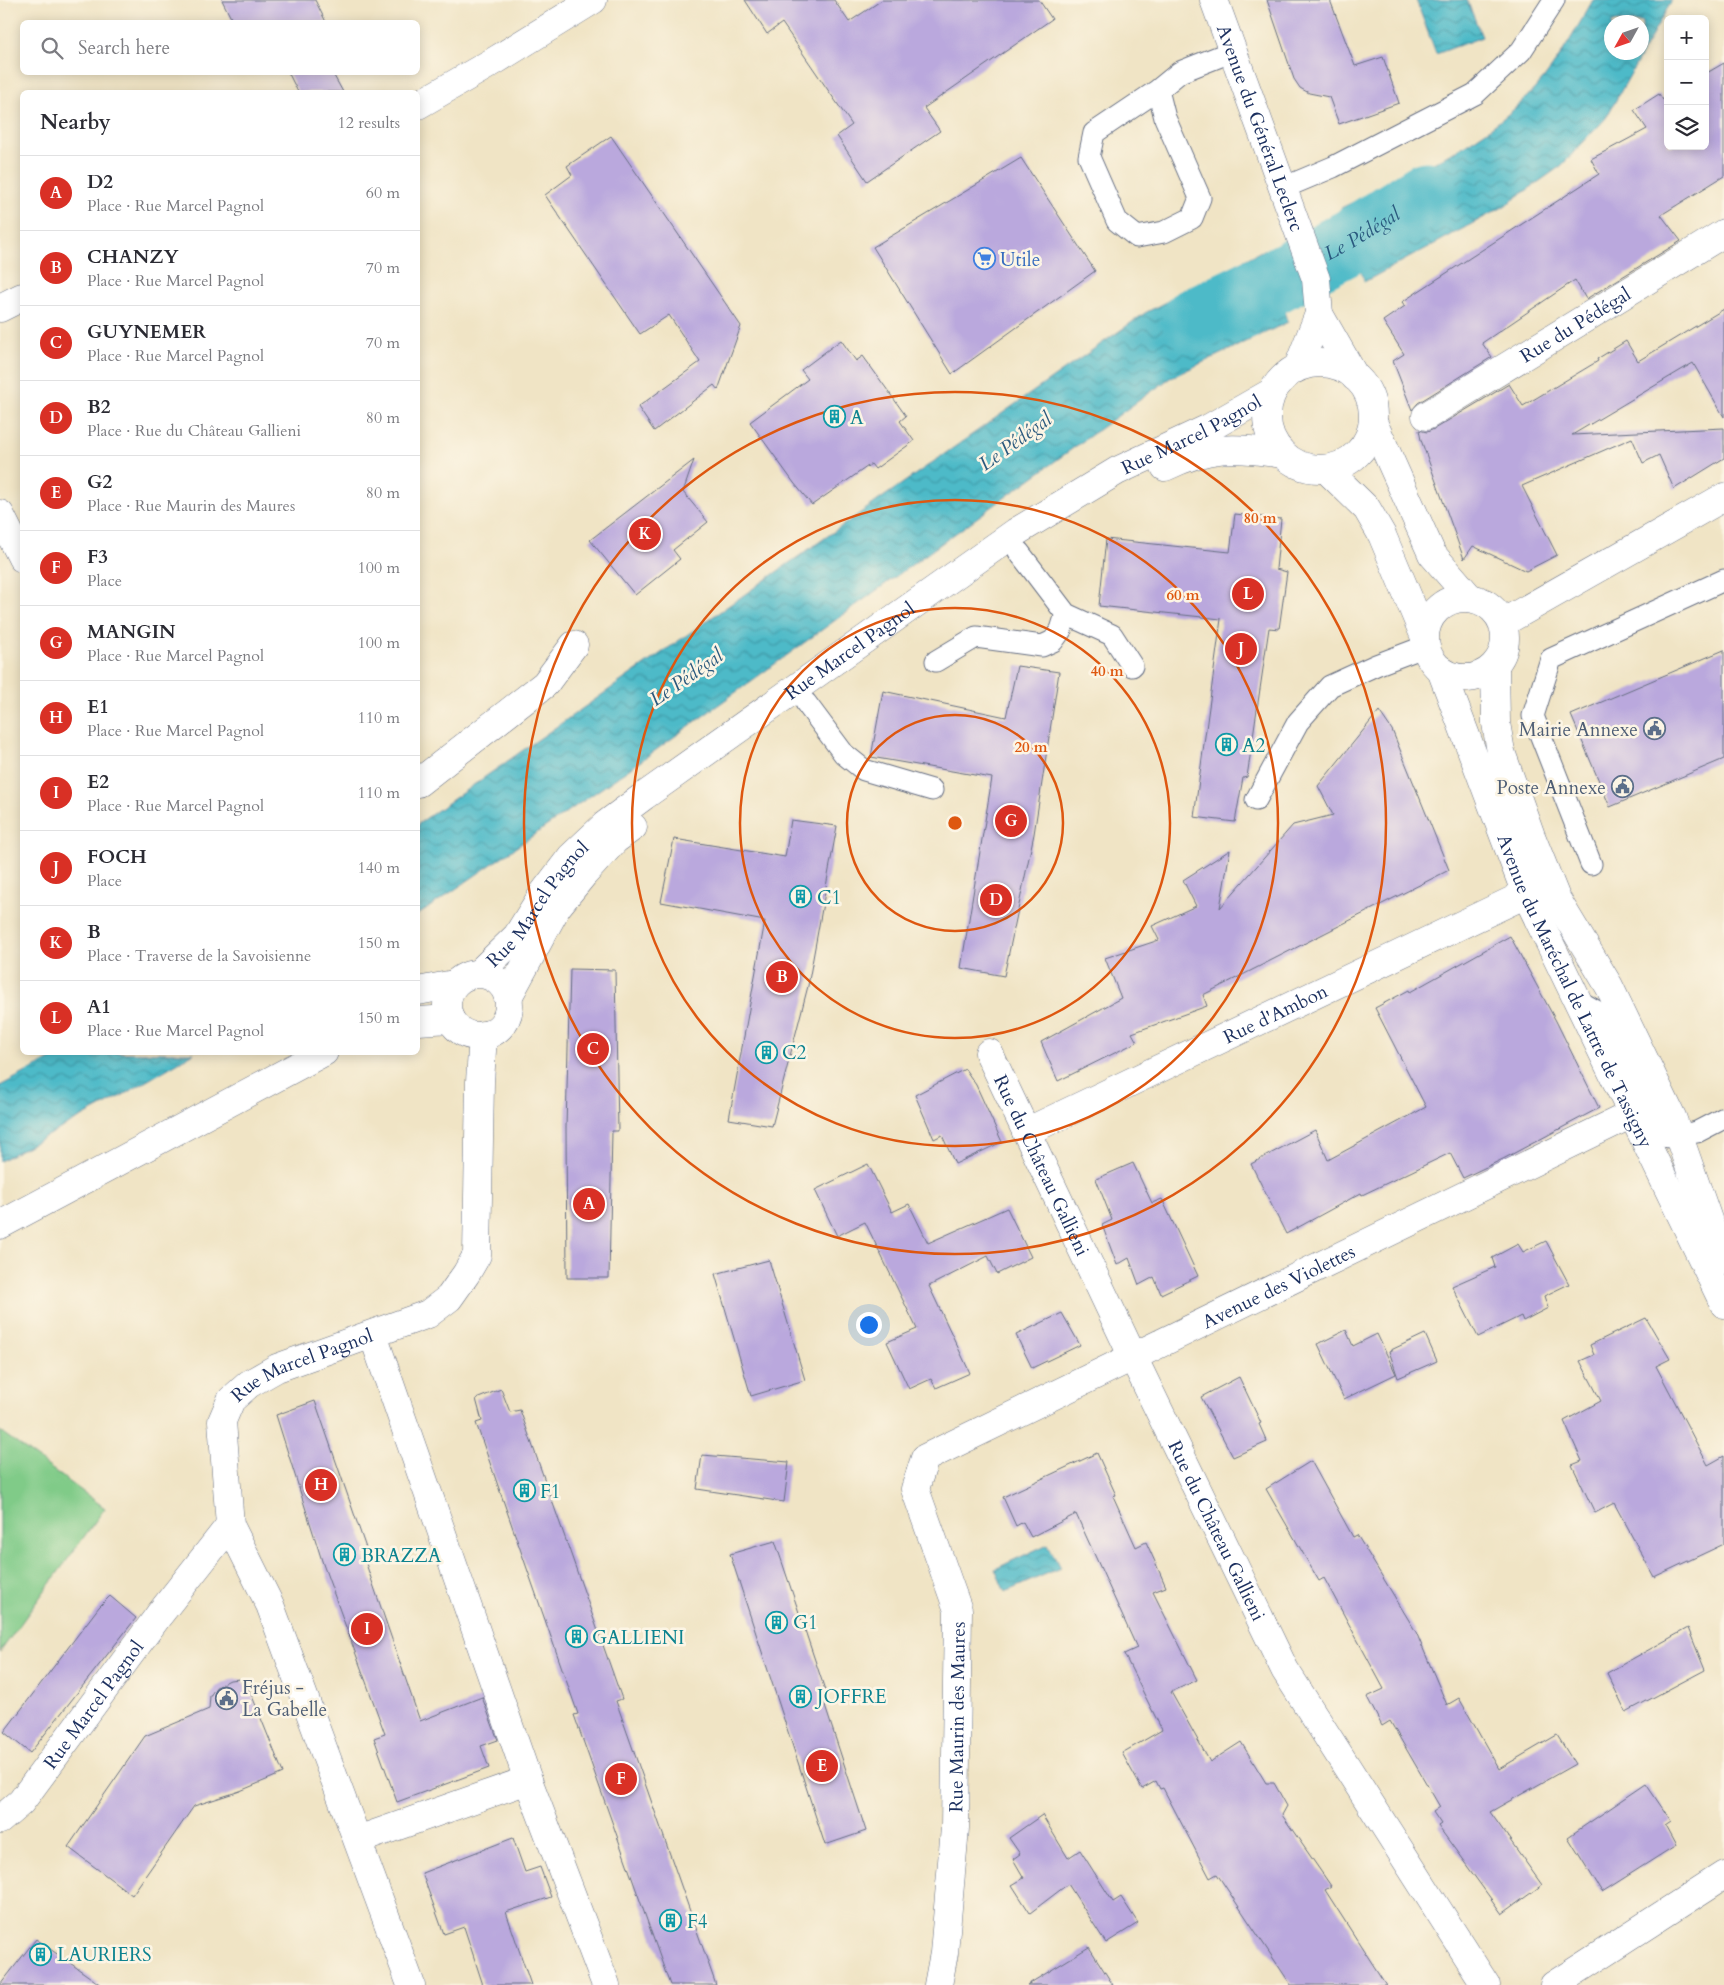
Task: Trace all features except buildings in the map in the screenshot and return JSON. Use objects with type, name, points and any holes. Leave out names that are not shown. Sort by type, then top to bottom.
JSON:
[{"type":"street","points":[[420,104],[496,60],[593,0]]},
{"type":"street","name":"Avenue du Général Leclerc","points":[[1214,0],[1316,279],[1319,309],[1355,377]]},
{"type":"street","name":"Rue du Pédégal","points":[[1426,416],[1724,232]]},
{"type":"street","points":[[0,308],[20,298]]},
{"type":"street","name":"Avenue du Général Leclerc","points":[[1298,368],[1319,309]]},
{"type":"street","points":[[1373,422],[1364,446],[1354,457],[1341,465],[1326,469],[1302,466],[1282,454],[1272,439],[1267,423],[1268,406],[1272,392],[1284,376],[1298,368],[1318,363],[1338,366],[1355,377],[1367,392],[1373,422],[1432,554],[1470,598]]},
{"type":"street","name":"Rue Marcel Pagnol","points":[[479,973],[517,936],[545,891],[571,856],[605,825],[644,796],[1016,532],[1117,471],[1209,428],[1272,392]]},
{"type":"street","name":"Rue Marcel Pagnol","points":[[508,997],[558,907],[584,874],[615,840],[1019,552],[1120,490],[1195,454],[1219,448],[1258,450],[1282,454]]},
{"type":"street","points":[[1326,469],[1367,509],[1382,535],[1430,657],[1441,670],[1455,677],[1466,678],[1476,677],[1494,666],[1502,656],[1506,644],[1504,622],[1490,606],[1470,598],[1461,598],[1449,601],[1438,608],[1426,625],[1425,641]]},
{"type":"street","points":[[1504,622],[1724,497]]},
{"type":"street","points":[[0,514],[20,554]]},
{"type":"street","points":[[420,781],[545,684],[574,645]]},
{"type":"street","name":"Avenue du Maréchal de Lattre de Tassigny","points":[[1494,666],[1496,723],[1501,752],[1531,836],[1556,898],[1609,986],[1672,1117],[1724,1260]]},
{"type":"street","name":"Avenue du Maréchal de Lattre de Tassigny","points":[[1441,670],[1526,894],[1724,1304]]},
{"type":"street","name":"Rue d'Ambon","points":[[1026,1132],[1526,894]]},
{"type":"street","points":[[479,973],[497,980],[504,988],[508,997],[509,1007],[501,1026],[493,1032],[473,1036],[464,1033],[450,1019],[447,1001],[454,984],[461,978],[479,973]]},
{"type":"street","points":[[420,992],[454,984]]},
{"type":"street","points":[[420,1021],[450,1019]]},
{"type":"street","name":"Rue Marcel Pagnol","points":[[0,1820],[22,1802],[159,1615],[230,1526],[222,1421],[231,1400],[250,1384],[277,1368],[428,1314],[450,1298],[466,1274],[476,1255],[480,1082],[483,1035]]},
{"type":"street","name":"Rue du Château Gallieni","points":[[989,1052],[1133,1357],[1285,1670],[1486,1985]]},
{"type":"street","points":[[0,1205],[278,1055]]},
{"type":"street","points":[[0,1225],[318,1055]]},
{"type":"street","name":"Avenue des Violettes","points":[[925,1458],[1632,1114]]},
{"type":"street","points":[[372,1334],[528,1780],[606,1985]]},
{"type":"street","name":"Rue Maurin des Maures","points":[[925,1458],[915,1490],[958,1610],[955,1828],[944,1953],[938,1985]]},
{"type":"street","points":[[230,1526],[270,1605],[411,1985]]},
{"type":"street","points":[[358,1840],[528,1780]]},
{"type":"street","points":[[1554,1985],[1724,1875]]},
{"type":"lane","points":[[1284,188],[1333,167],[1475,94],[1498,75],[1522,51],[1554,0]]},
{"type":"lane","points":[[1158,90],[1165,118],[1200,198],[1192,218],[1164,232],[1137,237],[1117,221],[1088,157],[1094,133],[1158,90],[1180,72],[1233,51]]},
{"type":"lane","points":[[1019,552],[1066,614],[1112,635],[1132,666]]},
{"type":"lane","points":[[1591,864],[1533,716],[1551,660],[1724,580]]},
{"type":"lane","points":[[936,661],[976,637],[1042,646],[1053,641],[1061,630],[1066,614]]},
{"type":"lane","points":[[1256,800],[1298,722],[1330,686],[1425,641]]},
{"type":"lane","points":[[806,704],[844,754],[864,770],[932,790]]},
{"type":"lane","points":[[1577,1000],[1598,1012],[1648,1110],[1669,1137],[1697,1132],[1724,1118]]},
{"type":"green space","points":[[0,1431],[105,1508],[0,1652]]},
{"type":"water","points":[[1416,0],[1467,0],[1482,37],[1436,54]]},
{"type":"water","points":[[1593,0],[1672,0],[1649,41],[1649,15],[1604,15],[1604,60],[1638,60],[1606,118],[1561,166],[1503,207],[1364,282],[1341,208],[1450,154],[1476,138],[1523,101],[1544,78],[1564,50]]},
{"type":"water","points":[[1265,249],[1288,322],[1170,378],[638,763],[420,914],[420,823],[1145,313]]},
{"type":"water","points":[[58,1055],[191,1055],[123,1095],[0,1161],[0,1086]]},
{"type":"water","points":[[1048,1544],[1060,1568],[1005,1592],[995,1569]]},
{"type":"pier","points":[[1341,208],[1364,282],[1362,284],[1339,210]]},
{"type":"pier","points":[[1267,247],[1291,321],[1288,322],[1265,249]]},
{"type":"waterway","name":"Le Pédégal","points":[[1194,320],[1275,281],[1351,241],[1426,194]]},
{"type":"place","name":"Utile","points":[[984,259]]},
{"type":"place","name":"A","points":[[834,417]]},
{"type":"place","name":"B","points":[[645,534]]},
{"type":"place","name":"A1","points":[[1248,594]]},
{"type":"place","name":"FOCH","points":[[1241,649]]},
{"type":"place","name":"Mairie Annexe","points":[[1654,729]]},
{"type":"place","name":"A2","points":[[1226,745]]},
{"type":"place","name":"Poste Annexe","points":[[1622,787]]},
{"type":"place","name":"MANGIN","points":[[1011,821]]},
{"type":"place","name":"C1","points":[[801,897]]},
{"type":"place","name":"B2","points":[[996,900]]},
{"type":"place","name":"CHANZY","points":[[782,977]]},
{"type":"place","name":"GUYNEMER","points":[[593,1049]]},
{"type":"place","name":"C2","points":[[766,1052]]},
{"type":"place","name":"D2","points":[[589,1204]]},
{"type":"place","name":"E1","points":[[321,1485]]},
{"type":"place","name":"F1","points":[[524,1491]]},
{"type":"place","name":"BRAZZA","points":[[345,1555]]},
{"type":"place","name":"G1","points":[[777,1622]]},
{"type":"place","name":"E2","points":[[367,1629]]},
{"type":"place","name":"GALLIENI","points":[[576,1637]]},
{"type":"place","name":"JOFFRE","points":[[801,1696]]},
{"type":"place","name":"Fréjus - La Gabelle","points":[[226,1698]]},
{"type":"place","name":"G2","points":[[822,1766]]},
{"type":"place","name":"F3","points":[[621,1779]]},
{"type":"place","name":"F4","points":[[671,1921]]},
{"type":"place","name":"LAURIERS","points":[[41,1954]]}]
